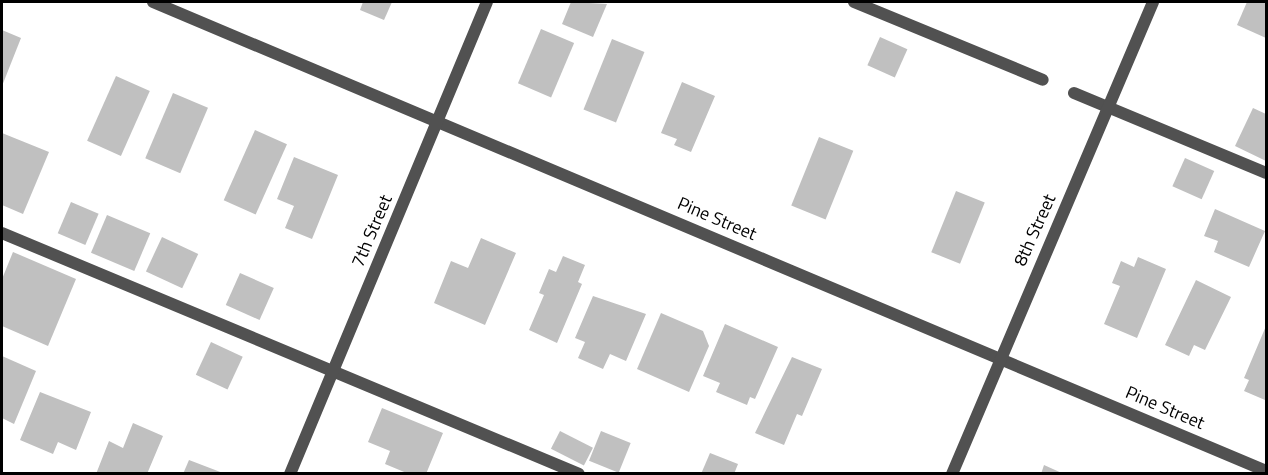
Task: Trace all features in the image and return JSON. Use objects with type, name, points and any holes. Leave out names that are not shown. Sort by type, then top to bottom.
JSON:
[{"type":"street","name":"Pine Street","points":[[153,2],[438,120],[1266,471]]},
{"type":"street","name":"7th Street","points":[[290,474],[487,2]]},
{"type":"street","points":[[854,2],[1044,80]]},
{"type":"street","name":"8th Street","points":[[952,474],[1153,2]]},
{"type":"street","points":[[1074,93],[1266,173]]},
{"type":"street","points":[[2,233],[579,474]]},
{"type":"building","points":[[363,2],[392,2],[384,20],[360,10]]},
{"type":"building","points":[[571,2],[607,4],[593,37],[562,24]]},
{"type":"building","points":[[1247,2],[1266,2],[1266,38],[1237,25]]},
{"type":"building","points":[[541,29],[574,43],[551,97],[518,83]]},
{"type":"building","points":[[2,30],[21,38],[2,86]]},
{"type":"building","points":[[880,37],[907,49],[895,78],[867,65]]},
{"type":"building","points":[[612,39],[644,52],[616,123],[584,109]]},
{"type":"building","points":[[116,76],[150,91],[121,156],[87,141]]},
{"type":"building","points":[[682,82],[715,96],[691,152],[674,145],[677,139],[661,133]]},
{"type":"building","points":[[173,93],[208,108],[180,173],[145,158]]},
{"type":"building","points":[[1253,108],[1266,114],[1266,161],[1235,146]]},
{"type":"building","points":[[255,130],[287,144],[256,215],[224,200]]},
{"type":"building","points":[[2,133],[49,152],[23,214],[2,205]]},
{"type":"building","points":[[819,137],[853,151],[826,219],[791,206]]},
{"type":"building","points":[[294,157],[338,175],[312,239],[285,228],[294,206],[277,199]]},
{"type":"building","points":[[1185,158],[1214,171],[1202,199],[1172,186]]},
{"type":"building","points":[[956,191],[985,203],[960,264],[931,252]]},
{"type":"building","points":[[71,202],[99,214],[85,245],[58,233]]},
{"type":"building","points":[[1215,209],[1265,231],[1249,267],[1214,252],[1218,241],[1204,236]]},
{"type":"building","points":[[107,215],[150,233],[134,271],[91,253]]},
{"type":"building","points":[[162,237],[198,254],[182,288],[146,271]]},
{"type":"building","points":[[481,238],[516,253],[485,325],[434,303],[451,261],[468,268]]},
{"type":"building","points":[[13,252],[76,279],[48,346],[2,326],[2,279]]},
{"type":"building","points":[[563,256],[585,265],[578,282],[582,284],[557,343],[529,330],[544,295],[539,293],[549,269],[556,272]]},
{"type":"building","points":[[1138,257],[1166,269],[1137,338],[1104,324],[1120,286],[1112,283],[1121,261],[1134,267]]},
{"type":"building","points":[[240,273],[274,288],[260,320],[226,305]]},
{"type":"building","points":[[1196,280],[1231,297],[1205,350],[1194,345],[1189,356],[1165,345]]},
{"type":"building","points":[[593,296],[646,314],[626,361],[610,354],[603,369],[578,358],[585,342],[575,338]]},
{"type":"building","points":[[661,313],[703,331],[709,346],[689,392],[637,369]]},
{"type":"building","points":[[725,324],[778,347],[755,399],[750,397],[747,405],[716,392],[720,383],[703,376]]},
{"type":"building","points":[[1266,326],[1265,400],[1244,391],[1249,380],[1244,378]]},
{"type":"building","points":[[211,342],[243,357],[228,389],[196,375]]},
{"type":"building","points":[[2,356],[36,371],[14,424],[2,418]]},
{"type":"building","points":[[792,357],[822,369],[802,416],[797,414],[784,445],[755,433]]},
{"type":"building","points":[[40,392],[91,412],[76,450],[58,442],[53,454],[20,440]]},
{"type":"building","points":[[382,408],[443,433],[426,474],[409,474],[385,464],[390,451],[368,442]]},
{"type":"building","points":[[133,423],[163,436],[147,474],[96,474],[109,441],[123,448]]},
{"type":"building","points":[[560,431],[593,448],[584,466],[551,449]]},
{"type":"building","points":[[601,431],[631,443],[619,473],[589,461]]},
{"type":"building","points":[[710,453],[738,464],[734,474],[701,474]]},
{"type":"building","points":[[189,460],[223,473],[223,474],[183,474]]},
{"type":"building","points":[[1044,465],[1064,474],[1041,474]]}]
